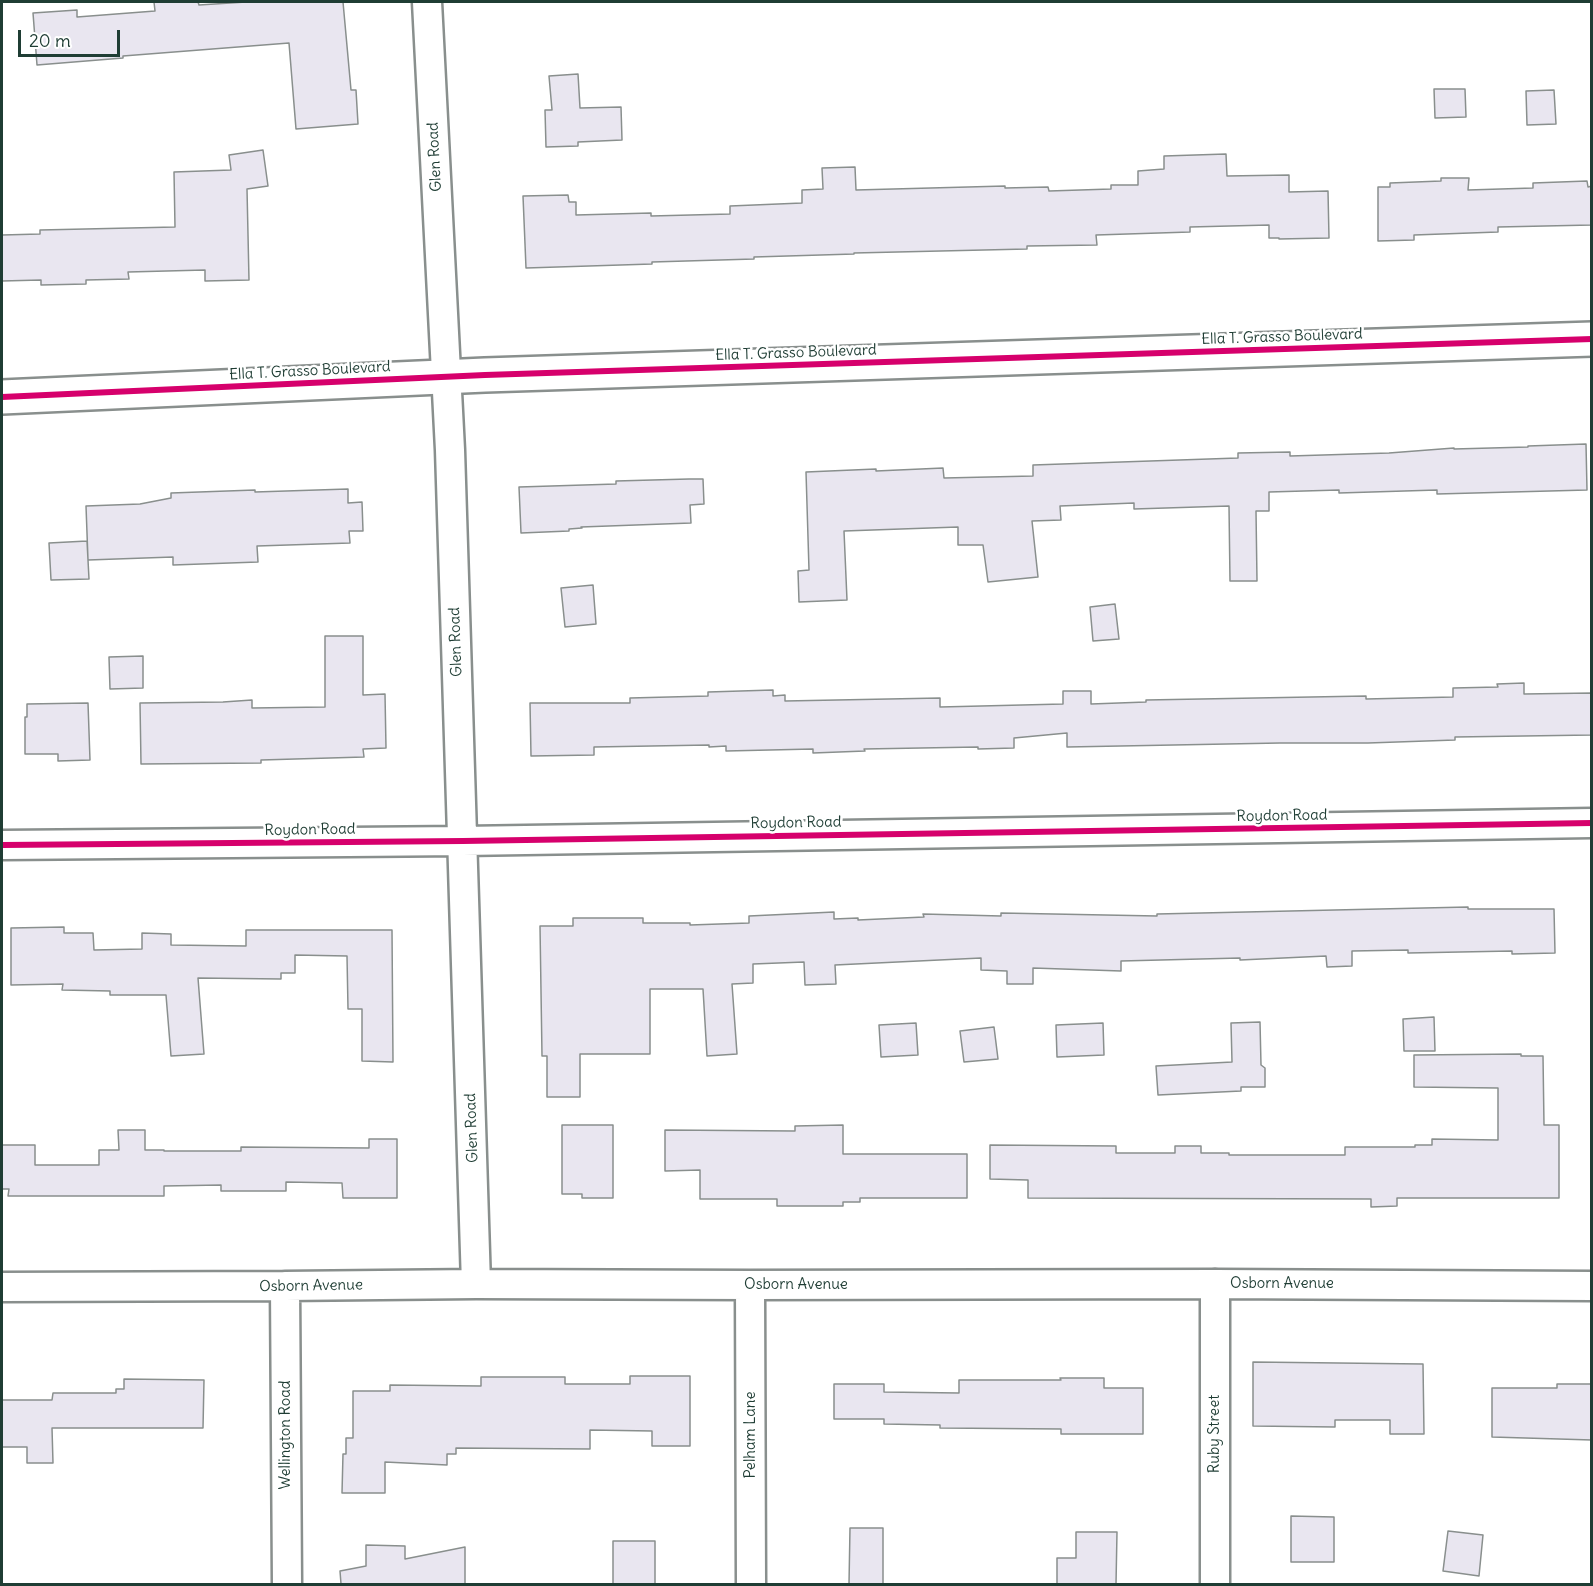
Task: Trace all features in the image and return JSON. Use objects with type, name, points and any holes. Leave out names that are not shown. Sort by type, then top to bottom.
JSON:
[{"type":"main road","name":"Ella T. Grasso Boulevard","points":[[2,397],[447,377],[1592,339]]},
{"type":"street","name":"Glen Road","points":[[427,2],[447,377],[476,1284]]},
{"type":"street","name":"Roydon Road","points":[[2,845],[463,841],[1592,823]]},
{"type":"street","name":"Osborn Avenue","points":[[2,1287],[476,1284],[1592,1286]]},
{"type":"street","name":"Ruby Street","points":[[1215,1284],[1215,1584]]},
{"type":"street","name":"Pelham Lane","points":[[750,1285],[752,1584]]},
{"type":"street","name":"Wellington Road","points":[[285,1286],[286,1584]]},
{"type":"building","points":[[154,2],[198,2],[199,5],[246,2],[343,2],[351,90],[356,90],[358,124],[296,129],[289,43],[37,65],[33,13],[77,10],[77,17],[155,11]]},
{"type":"building","points":[[578,74],[580,108],[621,107],[622,140],[578,142],[578,146],[546,147],[545,110],[552,110],[549,76]]},
{"type":"building","points":[[1434,89],[1465,89],[1466,117],[1435,118]]},
{"type":"building","points":[[1554,90],[1556,124],[1527,125],[1526,91]]},
{"type":"building","points":[[263,150],[268,186],[247,189],[249,280],[205,281],[205,270],[128,272],[129,279],[86,280],[86,284],[41,285],[41,280],[2,281],[2,235],[40,234],[40,230],[175,227],[174,172],[231,170],[229,155]]},
{"type":"building","points":[[1226,154],[1227,176],[1289,175],[1289,192],[1328,191],[1329,238],[1269,238],[1269,225],[1190,227],[1190,232],[1096,235],[1097,245],[1027,246],[1027,249],[854,253],[526,268],[523,196],[568,195],[569,202],[576,202],[576,215],[730,214],[730,206],[802,203],[802,190],[823,189],[822,168],[855,167],[856,190],[1005,186],[1005,188],[1048,187],[1049,191],[1111,189],[1111,185],[1138,185],[1138,171],[1164,169],[1164,156]]},
{"type":"building","points":[[1441,178],[1469,178],[1468,190],[1533,188],[1533,183],[1587,181],[1588,187],[1592,186],[1592,225],[1498,227],[1498,232],[1414,235],[1414,240],[1378,241],[1378,187],[1390,187],[1390,183],[1441,181]]},
{"type":"building","points":[[1586,444],[1587,490],[1437,494],[1437,490],[1339,493],[1339,490],[1269,492],[1269,511],[1256,511],[1257,581],[1230,581],[1229,506],[1134,509],[1134,503],[1060,506],[1061,520],[1032,521],[1038,577],[988,582],[983,545],[958,545],[958,527],[844,531],[847,600],[799,602],[798,571],[809,570],[806,472],[943,468],[944,478],[1033,476],[1033,465],[1238,458],[1238,453],[1290,452],[1290,456]]},
{"type":"building","points":[[703,479],[704,504],[690,505],[691,523],[581,527],[569,529],[569,531],[521,533],[519,487]]},
{"type":"building","points":[[348,489],[348,503],[362,502],[363,531],[349,531],[350,543],[257,546],[258,562],[173,565],[173,557],[88,560],[86,506],[140,504],[171,498],[171,493]]},
{"type":"building","points":[[87,541],[89,579],[51,580],[49,543]]},
{"type":"building","points":[[593,585],[596,624],[565,627],[561,588]]},
{"type":"building","points":[[1115,604],[1119,639],[1093,641],[1090,607]]},
{"type":"building","points":[[325,636],[363,636],[363,695],[385,694],[386,748],[363,749],[364,757],[261,760],[261,763],[141,764],[140,703],[252,700],[252,708],[325,707]]},
{"type":"building","points":[[143,656],[143,688],[110,689],[109,657]]},
{"type":"building","points":[[1524,683],[1524,694],[1592,693],[1592,735],[1455,737],[1455,740],[1368,743],[1067,747],[1067,733],[1014,738],[1014,748],[864,749],[865,751],[813,753],[813,749],[726,751],[726,746],[709,747],[709,745],[594,747],[594,755],[531,756],[530,703],[630,703],[630,698],[708,696],[708,692],[773,690],[773,696],[785,695],[785,701],[940,698],[940,707],[1063,704],[1063,691],[1091,691],[1091,704],[1146,702],[1146,700],[1366,696],[1366,699],[1453,697],[1453,688],[1498,687],[1497,684]]},
{"type":"building","points":[[88,703],[90,760],[58,761],[58,754],[25,754],[27,704]]},
{"type":"building","points":[[1468,907],[1468,909],[1554,909],[1555,953],[1352,951],[1352,966],[1327,967],[1326,956],[1240,960],[1240,958],[1121,961],[1121,971],[1033,968],[1033,984],[1007,984],[1007,971],[981,970],[981,958],[835,965],[836,984],[805,985],[804,962],[753,964],[753,983],[732,984],[737,1054],[707,1056],[703,989],[650,989],[650,1054],[580,1054],[580,1097],[547,1097],[547,1056],[542,1056],[540,926],[573,926],[573,918],[643,918],[643,923],[690,923],[690,925],[749,923],[749,916],[834,912],[834,919],[858,918],[858,920],[924,917],[923,914],[1157,916],[1157,914]]},
{"type":"building","points":[[64,927],[64,933],[93,933],[94,950],[142,949],[142,933],[171,934],[171,945],[246,946],[246,930],[392,930],[393,1062],[362,1061],[362,1009],[348,1009],[347,956],[295,955],[295,973],[281,973],[281,979],[198,978],[204,1054],[171,1056],[166,995],[110,995],[110,991],[62,990],[63,984],[11,985],[11,928]]},
{"type":"building","points":[[1434,1017],[1435,1051],[1404,1051],[1403,1019]]},
{"type":"building","points":[[1260,1022],[1261,1065],[1265,1068],[1265,1087],[1241,1087],[1241,1091],[1158,1095],[1156,1066],[1232,1062],[1231,1023]]},
{"type":"building","points":[[916,1023],[918,1055],[881,1057],[879,1025]]},
{"type":"building","points":[[1103,1023],[1104,1055],[1057,1057],[1056,1025]]},
{"type":"building","points":[[994,1027],[998,1059],[964,1062],[960,1031]]},
{"type":"building","points":[[1521,1054],[1521,1056],[1543,1056],[1544,1125],[1559,1125],[1559,1198],[1397,1198],[1397,1206],[1371,1207],[1371,1199],[1028,1198],[1028,1180],[990,1179],[990,1145],[1116,1146],[1116,1153],[1175,1153],[1175,1146],[1201,1146],[1201,1153],[1229,1153],[1229,1155],[1345,1155],[1345,1147],[1415,1147],[1415,1145],[1432,1145],[1432,1139],[1498,1140],[1498,1088],[1414,1087],[1414,1055]]},
{"type":"building","points":[[562,1125],[613,1125],[613,1198],[582,1198],[582,1194],[562,1194]]},
{"type":"building","points":[[843,1125],[843,1154],[967,1154],[967,1198],[860,1198],[860,1202],[843,1202],[843,1206],[777,1206],[777,1199],[700,1199],[700,1170],[665,1171],[665,1130],[795,1131],[795,1126]]},
{"type":"building","points":[[118,1130],[145,1130],[145,1150],[164,1151],[241,1151],[241,1147],[369,1148],[369,1139],[397,1139],[397,1198],[343,1198],[342,1183],[286,1182],[286,1191],[221,1191],[221,1185],[164,1186],[164,1196],[8,1196],[9,1189],[2,1189],[2,1145],[35,1145],[35,1165],[99,1165],[99,1150],[119,1150]]},
{"type":"building","points":[[1253,1362],[1423,1364],[1424,1434],[1390,1434],[1390,1420],[1335,1420],[1335,1427],[1253,1426]]},
{"type":"building","points":[[630,1376],[690,1376],[690,1446],[652,1446],[652,1431],[590,1430],[590,1449],[456,1448],[456,1454],[447,1454],[447,1465],[385,1462],[385,1493],[342,1493],[343,1454],[346,1454],[346,1438],[353,1438],[353,1391],[390,1391],[390,1385],[481,1386],[481,1377],[565,1377],[565,1384],[630,1384]]},
{"type":"building","points":[[1060,1378],[1104,1378],[1104,1388],[1143,1388],[1143,1434],[1061,1434],[1061,1429],[940,1428],[940,1425],[884,1424],[884,1419],[834,1419],[834,1384],[884,1384],[884,1392],[959,1393],[959,1380],[1061,1380]]},
{"type":"building","points":[[124,1379],[204,1380],[203,1428],[52,1428],[53,1463],[27,1463],[27,1447],[2,1447],[2,1400],[52,1400],[53,1393],[116,1393],[116,1389],[124,1389]]},
{"type":"building","points":[[1557,1384],[1592,1384],[1592,1440],[1492,1437],[1492,1388],[1557,1388]]},
{"type":"building","points":[[1291,1516],[1334,1517],[1334,1562],[1291,1562]]},
{"type":"building","points":[[850,1528],[883,1528],[883,1584],[849,1584]]},
{"type":"building","points":[[1448,1531],[1483,1535],[1479,1576],[1443,1571]]},
{"type":"building","points":[[1076,1532],[1117,1532],[1116,1584],[1057,1584],[1057,1558],[1076,1558]]},
{"type":"building","points":[[613,1541],[655,1541],[655,1584],[613,1584]]},
{"type":"building","points":[[366,1545],[405,1546],[405,1559],[465,1547],[465,1584],[341,1584],[340,1571],[366,1566]]},
{"type":"cycle path","points":[[2,397],[485,375],[1592,339]]},
{"type":"cycle path","points":[[2,845],[463,841],[1592,823]]}]
